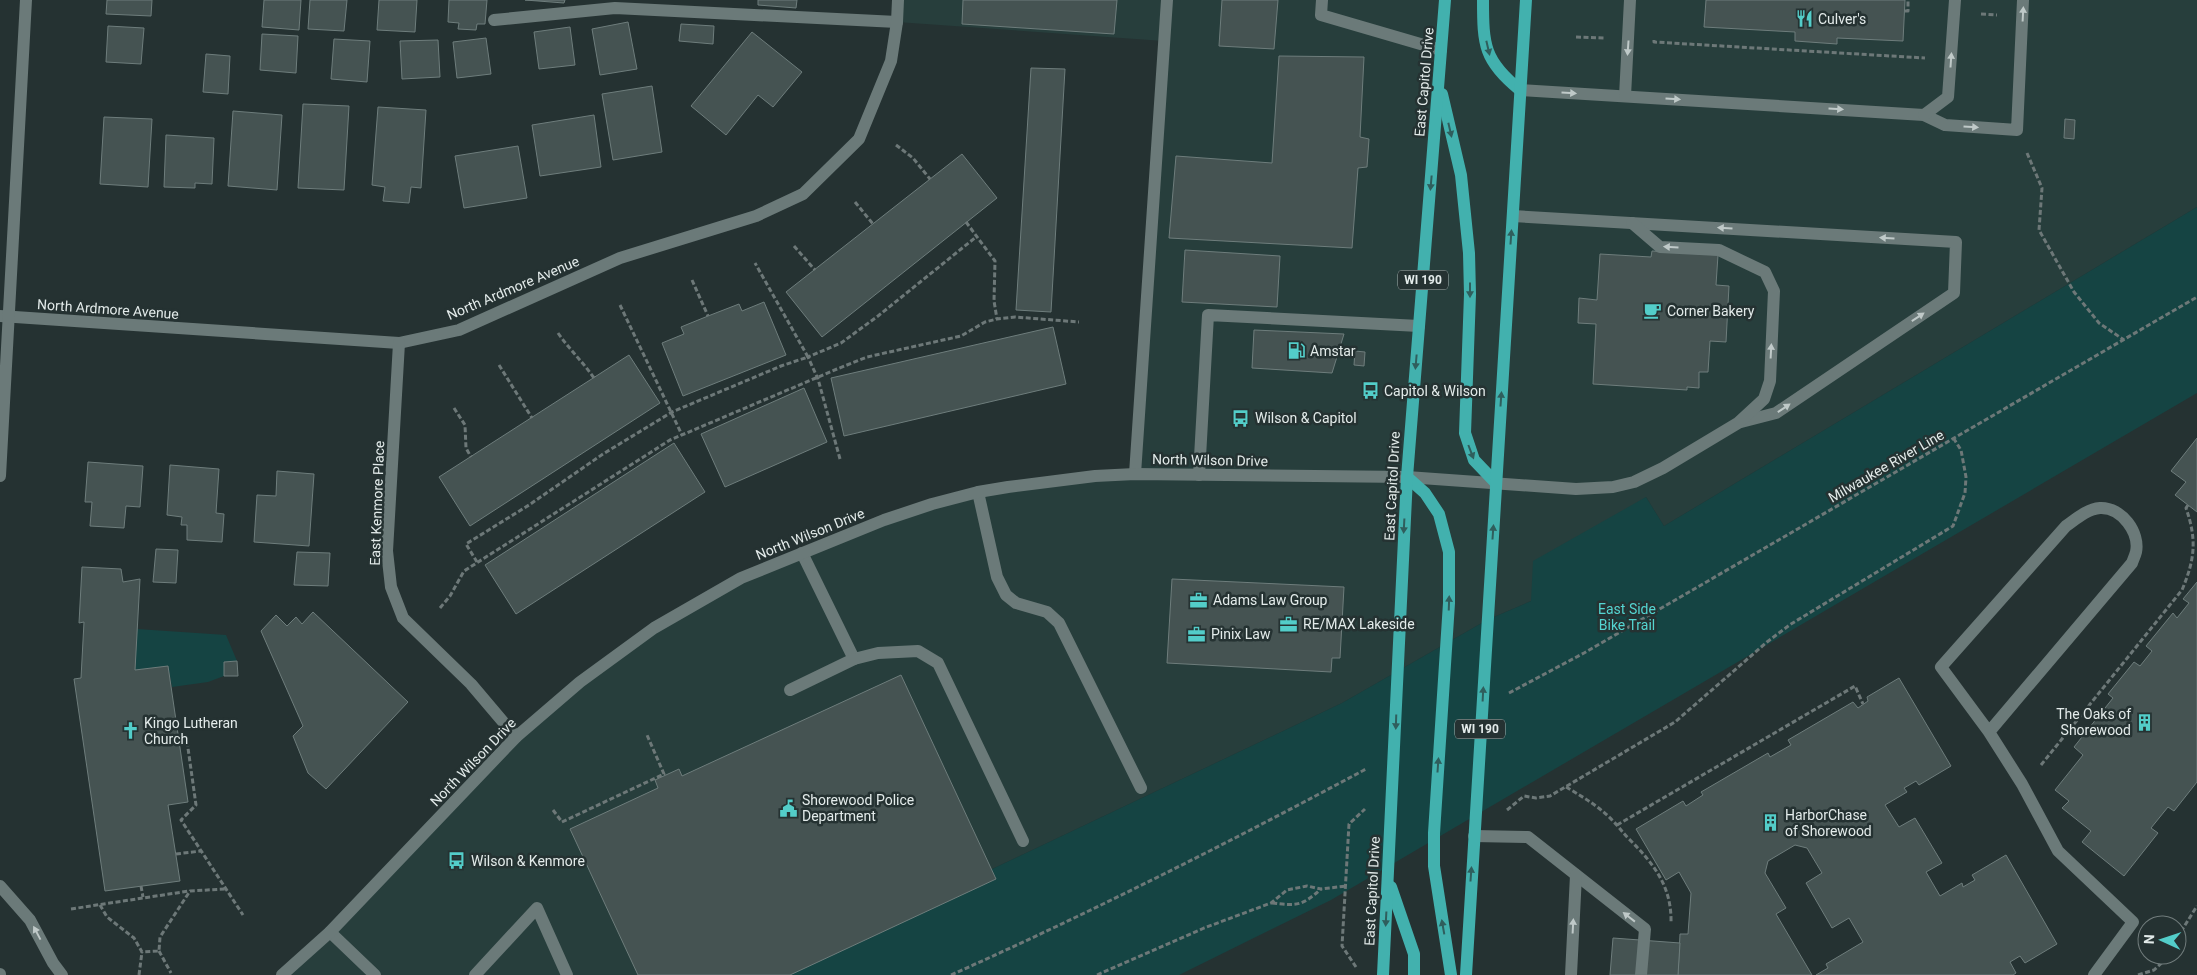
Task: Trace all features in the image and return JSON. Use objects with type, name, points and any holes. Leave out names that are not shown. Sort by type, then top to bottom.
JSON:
[{"type":"main road","name":"East Capitol Drive","points":[[1383,975],[1407,477],[1445,0]]},
{"type":"main road","points":[[1484,0],[1487,51],[1501,75],[1520,90]]},
{"type":"main road","name":"WI 190","points":[[1466,975],[1526,0]]},
{"type":"main road","points":[[1439,82],[1462,175],[1469,253],[1470,294],[1465,433],[1474,460],[1496,483]]},
{"type":"main road","points":[[1407,477],[1425,493],[1439,514],[1448,552],[1449,603],[1434,833],[1434,866],[1451,975]]},
{"type":"main road","points":[[1388,880],[1414,954],[1414,975]]},
{"type":"street","points":[[0,476],[5,317],[26,0]]},
{"type":"street","name":"North Ardmore Avenue","points":[[5,317],[399,343],[459,330],[620,258],[756,216],[803,194],[859,139],[891,61],[897,22],[898,0]]},
{"type":"street","points":[[1134,474],[1167,0]]},
{"type":"street","points":[[1322,0],[1321,15],[1441,50]]},
{"type":"street","points":[[1625,96],[1630,0]]},
{"type":"street","points":[[1924,115],[1948,97],[1955,0]]},
{"type":"street","points":[[1520,90],[1924,115],[1945,126],[2017,130],[2023,0]]},
{"type":"street","points":[[494,20],[615,8],[897,22]]},
{"type":"street","points":[[1512,216],[1956,242],[1954,293],[1776,413],[1738,423]]},
{"type":"street","points":[[1632,223],[1660,247],[1719,250],[1765,272],[1774,291],[1770,381],[1764,399],[1738,423]]},
{"type":"street","points":[[1200,475],[1208,314],[1419,326]]},
{"type":"street","name":"East Kenmore Place","points":[[399,343],[387,551],[391,586],[404,618],[471,684],[516,737]]},
{"type":"street","name":"North Wilson Drive","points":[[282,975],[330,932],[516,737],[580,682],[654,628],[741,578],[884,520],[978,492],[1086,477],[1134,474],[1407,477],[1576,489],[1614,487],[1634,482],[1663,468],[1738,423]]},
{"type":"street","points":[[978,492],[997,577],[1006,595],[1016,603],[1047,612],[1059,623],[1141,788]]},
{"type":"street","points":[[1989,732],[2132,564],[2136,552],[2136,538],[2122,517],[2111,510],[2101,508],[2086,512],[2066,526],[1941,667],[1989,732],[2022,784],[2058,851],[2133,922],[2094,975]]},
{"type":"street","points":[[802,553],[854,659]]},
{"type":"street","points":[[790,690],[854,659],[878,653],[918,651],[938,663],[1023,841]]},
{"type":"street","points":[[1474,836],[1528,837],[1645,929],[1641,975]]},
{"type":"street","points":[[1571,975],[1576,875]]},
{"type":"street","points":[[0,886],[30,920],[53,963],[62,975]]},
{"type":"street","points":[[475,975],[537,908],[567,975]]},
{"type":"street","points":[[330,932],[374,975]]},
{"type":"path","points":[[1904,11],[1908,12],[1908,0]]},
{"type":"path","points":[[1654,35],[1654,42],[1951,59]]},
{"type":"path","points":[[2017,130],[2042,188],[2038,230],[2074,292],[2099,323],[2124,340]]},
{"type":"path","points":[[896,145],[913,158],[930,179]]},
{"type":"path","points":[[855,202],[873,224]]},
{"type":"path","points":[[966,222],[995,261],[994,301],[997,319]]},
{"type":"path","points":[[477,562],[466,544],[529,505],[603,454],[672,412],[841,343],[878,316],[976,237]]},
{"type":"path","points":[[794,246],[815,270]]},
{"type":"path","points":[[755,263],[808,357],[818,379],[840,459]]},
{"type":"path","points":[[692,280],[708,316]]},
{"type":"path","name":"Milwaukee River Line","points":[[1584,653],[2197,297]]},
{"type":"path","points":[[620,305],[682,435]]},
{"type":"path","points":[[440,608],[450,596],[464,571],[670,440],[867,358],[961,336],[985,322],[1015,317],[1079,322]]},
{"type":"path","points":[[558,333],[571,352],[586,366],[594,378]]},
{"type":"path","points":[[499,365],[532,418]]},
{"type":"path","points":[[454,408],[465,425],[466,448],[471,457]]},
{"type":"path","points":[[1524,796],[1543,798],[1566,787],[1675,722],[1767,642],[1791,624],[1953,526],[1965,494],[1966,477],[1961,450],[1954,439]]},
{"type":"path","points":[[2038,769],[2182,590],[2194,563],[2193,523],[2186,508],[2188,505]]},
{"type":"path","points":[[1617,825],[1855,686],[1863,704]]},
{"type":"path","points":[[553,810],[562,822],[664,774],[647,735]]},
{"type":"path","points":[[180,742],[187,741],[196,805],[181,820],[243,915]]},
{"type":"path","points":[[1566,787],[1594,805],[1617,825],[1648,857],[1664,884],[1671,911],[1670,930]]},
{"type":"path","points":[[952,975],[1288,811]]},
{"type":"path","points":[[1350,824],[1342,946],[1357,968]]},
{"type":"path","points":[[176,854],[201,851]]},
{"type":"path","points":[[141,886],[142,897]]},
{"type":"path","points":[[1097,975],[1204,928],[1271,903],[1287,890],[1307,886],[1321,889],[1346,886]]},
{"type":"path","points":[[71,909],[142,897],[225,888]]},
{"type":"path","points":[[1271,903],[1300,905],[1307,902],[1321,889]]},
{"type":"path","points":[[171,973],[159,951],[160,937],[190,891]]},
{"type":"path","points":[[100,905],[107,917],[134,938],[142,952],[139,975]]},
{"type":"path","points":[[2187,922],[2197,906]]},
{"type":"path","points":[[142,952],[159,951]]},
{"type":"path","points":[[2138,975],[2154,970],[2159,965]]},
{"type":"shaded area","points":[[898,0],[2197,0],[2197,207],[1664,526],[1646,497],[1531,601],[1487,620],[1342,703],[769,975],[282,975],[516,737],[580,682],[741,578],[932,504],[1134,474],[1164,41],[897,22]]},
{"type":"green space","name":"East Side Bike Trail","points":[[2197,207],[2197,393],[1331,900],[1179,975],[769,975],[1342,703],[1487,620],[1531,601],[1533,561],[1646,497],[1664,526]]},
{"type":"green space","points":[[137,629],[226,635],[237,661],[224,662],[224,676],[208,682],[172,687],[168,666],[135,670]]},
{"type":"building","points":[[107,0],[152,0],[151,16],[106,14]]},
{"type":"building","points":[[264,0],[301,0],[299,30],[262,27]]},
{"type":"building","points":[[310,0],[347,0],[344,31],[308,29]]},
{"type":"building","points":[[379,0],[417,0],[415,32],[377,30]]},
{"type":"building","points":[[449,0],[487,0],[485,24],[477,24],[476,30],[458,29],[459,23],[448,22]]},
{"type":"building","points":[[525,0],[565,0],[564,3]]},
{"type":"building","points":[[758,0],[797,0],[796,8],[758,5]]},
{"type":"building","points":[[963,0],[1117,0],[1114,34],[962,24]]},
{"type":"building","points":[[1222,0],[1278,0],[1274,49],[1219,46]]},
{"type":"building","name":"Culver's","points":[[1706,0],[1905,0],[1903,41],[1837,38],[1837,44],[1795,41],[1795,32],[1704,27]]},
{"type":"building","points":[[628,22],[637,69],[600,75],[592,29]]},
{"type":"building","points":[[681,24],[714,26],[713,44],[679,41]]},
{"type":"building","points":[[108,26],[144,28],[141,64],[106,62]]},
{"type":"building","points":[[570,27],[575,65],[539,69],[534,32]]},
{"type":"building","points":[[752,32],[802,72],[773,107],[758,95],[726,135],[691,106]]},
{"type":"building","points":[[262,34],[298,36],[296,73],[260,70]]},
{"type":"building","points":[[486,38],[491,74],[457,78],[453,42]]},
{"type":"building","points":[[334,39],[370,41],[367,82],[331,79]]},
{"type":"building","points":[[438,40],[440,77],[402,79],[400,41]]},
{"type":"building","points":[[206,54],[230,56],[228,94],[203,92]]},
{"type":"building","points":[[1279,56],[1364,57],[1360,137],[1369,139],[1367,167],[1358,168],[1352,248],[1169,238],[1176,156],[1272,163]]},
{"type":"building","points":[[1031,68],[1065,69],[1051,312],[1016,310]]},
{"type":"building","points":[[652,86],[662,152],[613,160],[602,94]]},
{"type":"building","points":[[303,104],[349,106],[344,190],[298,188]]},
{"type":"building","points":[[378,107],[426,110],[421,188],[411,187],[409,203],[383,201],[385,187],[372,185]]},
{"type":"building","points":[[233,111],[282,115],[277,190],[228,186]]},
{"type":"building","points":[[594,115],[601,167],[540,176],[532,125]]},
{"type":"building","points":[[104,117],[152,119],[148,187],[100,184]]},
{"type":"building","points":[[2065,119],[2075,120],[2074,139],[2064,138]]},
{"type":"building","points":[[166,135],[214,138],[212,184],[195,183],[195,188],[164,187]]},
{"type":"building","points":[[518,146],[527,198],[464,208],[455,156]]},
{"type":"building","points":[[962,154],[997,198],[822,337],[786,292]]},
{"type":"building","points":[[1185,250],[1280,256],[1277,307],[1182,302]]},
{"type":"building","name":"Corner Bakery","points":[[1652,251],[1718,255],[1716,285],[1729,286],[1726,342],[1710,341],[1708,372],[1699,372],[1699,388],[1687,387],[1687,390],[1593,384],[1596,324],[1578,323],[1579,298],[1597,300],[1600,254],[1651,257]]},
{"type":"building","points":[[764,302],[786,355],[683,396],[662,343],[684,334],[681,327],[708,316],[739,304],[742,311]]},
{"type":"building","points":[[1053,327],[1066,384],[844,436],[831,378]]},
{"type":"building","points":[[1254,330],[1344,334],[1332,373],[1252,368]]},
{"type":"building","points":[[1355,351],[1365,352],[1364,366],[1354,365]]},
{"type":"building","points":[[629,355],[660,403],[470,526],[439,477]]},
{"type":"building","points":[[804,388],[827,442],[725,487],[701,434]]},
{"type":"building","points":[[2197,438],[2197,512],[2175,495],[2186,482],[2171,471]]},
{"type":"building","points":[[674,443],[705,492],[516,614],[485,565]]},
{"type":"building","points":[[88,462],[143,466],[140,507],[126,506],[124,528],[90,526],[92,502],[85,502]]},
{"type":"building","points":[[170,465],[219,469],[216,513],[224,514],[222,542],[187,540],[187,525],[181,525],[182,517],[167,515]]},
{"type":"building","points":[[277,471],[314,474],[309,546],[254,542],[257,495],[276,496]]},
{"type":"building","points":[[156,549],[178,550],[176,583],[153,582]]},
{"type":"building","points":[[297,552],[330,553],[328,586],[294,585]]},
{"type":"building","name":"Kingo Lutheran Church","points":[[82,567],[121,569],[123,582],[140,579],[135,670],[168,666],[188,802],[168,805],[180,881],[105,891],[74,679],[81,678],[84,622],[79,623]]},
{"type":"building","points":[[1172,579],[1344,587],[1340,658],[1332,658],[1331,672],[1167,663]]},
{"type":"building","name":"The Oaks of Shorewood","points":[[2197,582],[2197,782],[2174,811],[2168,807],[2151,828],[2158,833],[2124,876],[2082,842],[2091,831],[2062,808],[2069,801],[2055,790],[2083,755],[2074,747],[2113,698],[2108,694],[2134,662],[2140,666],[2152,651],[2146,646],[2173,613],[2177,618],[2189,603],[2183,599]]},
{"type":"building","points":[[313,612],[408,702],[326,789],[308,773],[293,736],[303,726],[261,631],[276,615],[287,626],[296,617],[302,624]]},
{"type":"building","points":[[237,661],[238,676],[224,676],[224,662]]},
{"type":"building","name":"Shorewood Police Department","points":[[901,675],[996,879],[790,975],[638,975],[570,829],[658,788],[655,780],[679,769],[682,776]]},
{"type":"building","name":"HarborChase of Shorewood","points":[[1899,678],[1951,766],[1919,785],[1916,781],[1904,788],[1907,792],[1885,805],[1899,827],[1915,818],[1942,863],[1926,872],[1940,896],[1962,883],[1963,887],[1975,880],[1972,875],[2006,855],[2057,944],[2025,963],[2020,956],[2010,962],[2016,973],[2013,975],[1816,975],[1828,968],[1826,964],[1863,942],[1849,918],[1832,928],[1806,883],[1822,873],[1807,848],[1795,845],[1768,861],[1765,873],[1786,908],[1776,914],[1812,975],[1678,975],[1680,934],[1688,934],[1691,893],[1679,872],[1666,880],[1636,829],[1683,801],[1686,806],[1703,795],[1701,792],[1768,753],[1770,757],[1791,745],[1788,740],[1853,702],[1858,708],[1868,701],[1867,697]]},
{"type":"building","points":[[1613,938],[1680,943],[1678,975],[1610,975]]},
{"type":"place","name":"Culver's","points":[[1804,19]]},
{"type":"place","name":"Corner Bakery","points":[[1653,311]]},
{"type":"place","name":"Amstar","points":[[1296,351]]},
{"type":"place","name":"Capitol & Wilson","points":[[1370,391]]},
{"type":"place","name":"Wilson & Capitol","points":[[1241,418]]},
{"type":"place","name":"Adams Law Group","points":[[1199,600]]},
{"type":"place","name":"RE/MAX Lakeside","points":[[1289,624]]},
{"type":"place","name":"Pinix Law","points":[[1197,634]]},
{"type":"place","name":"The Oaks of Shorewood","points":[[2145,722]]},
{"type":"place","name":"Kingo Lutheran Church","points":[[130,731]]},
{"type":"place","name":"Shorewood Police Department","points":[[788,808]]},
{"type":"place","name":"HarborChase of Shorewood","points":[[1771,823]]},
{"type":"place","name":"Wilson & Kenmore","points":[[457,861]]}]
